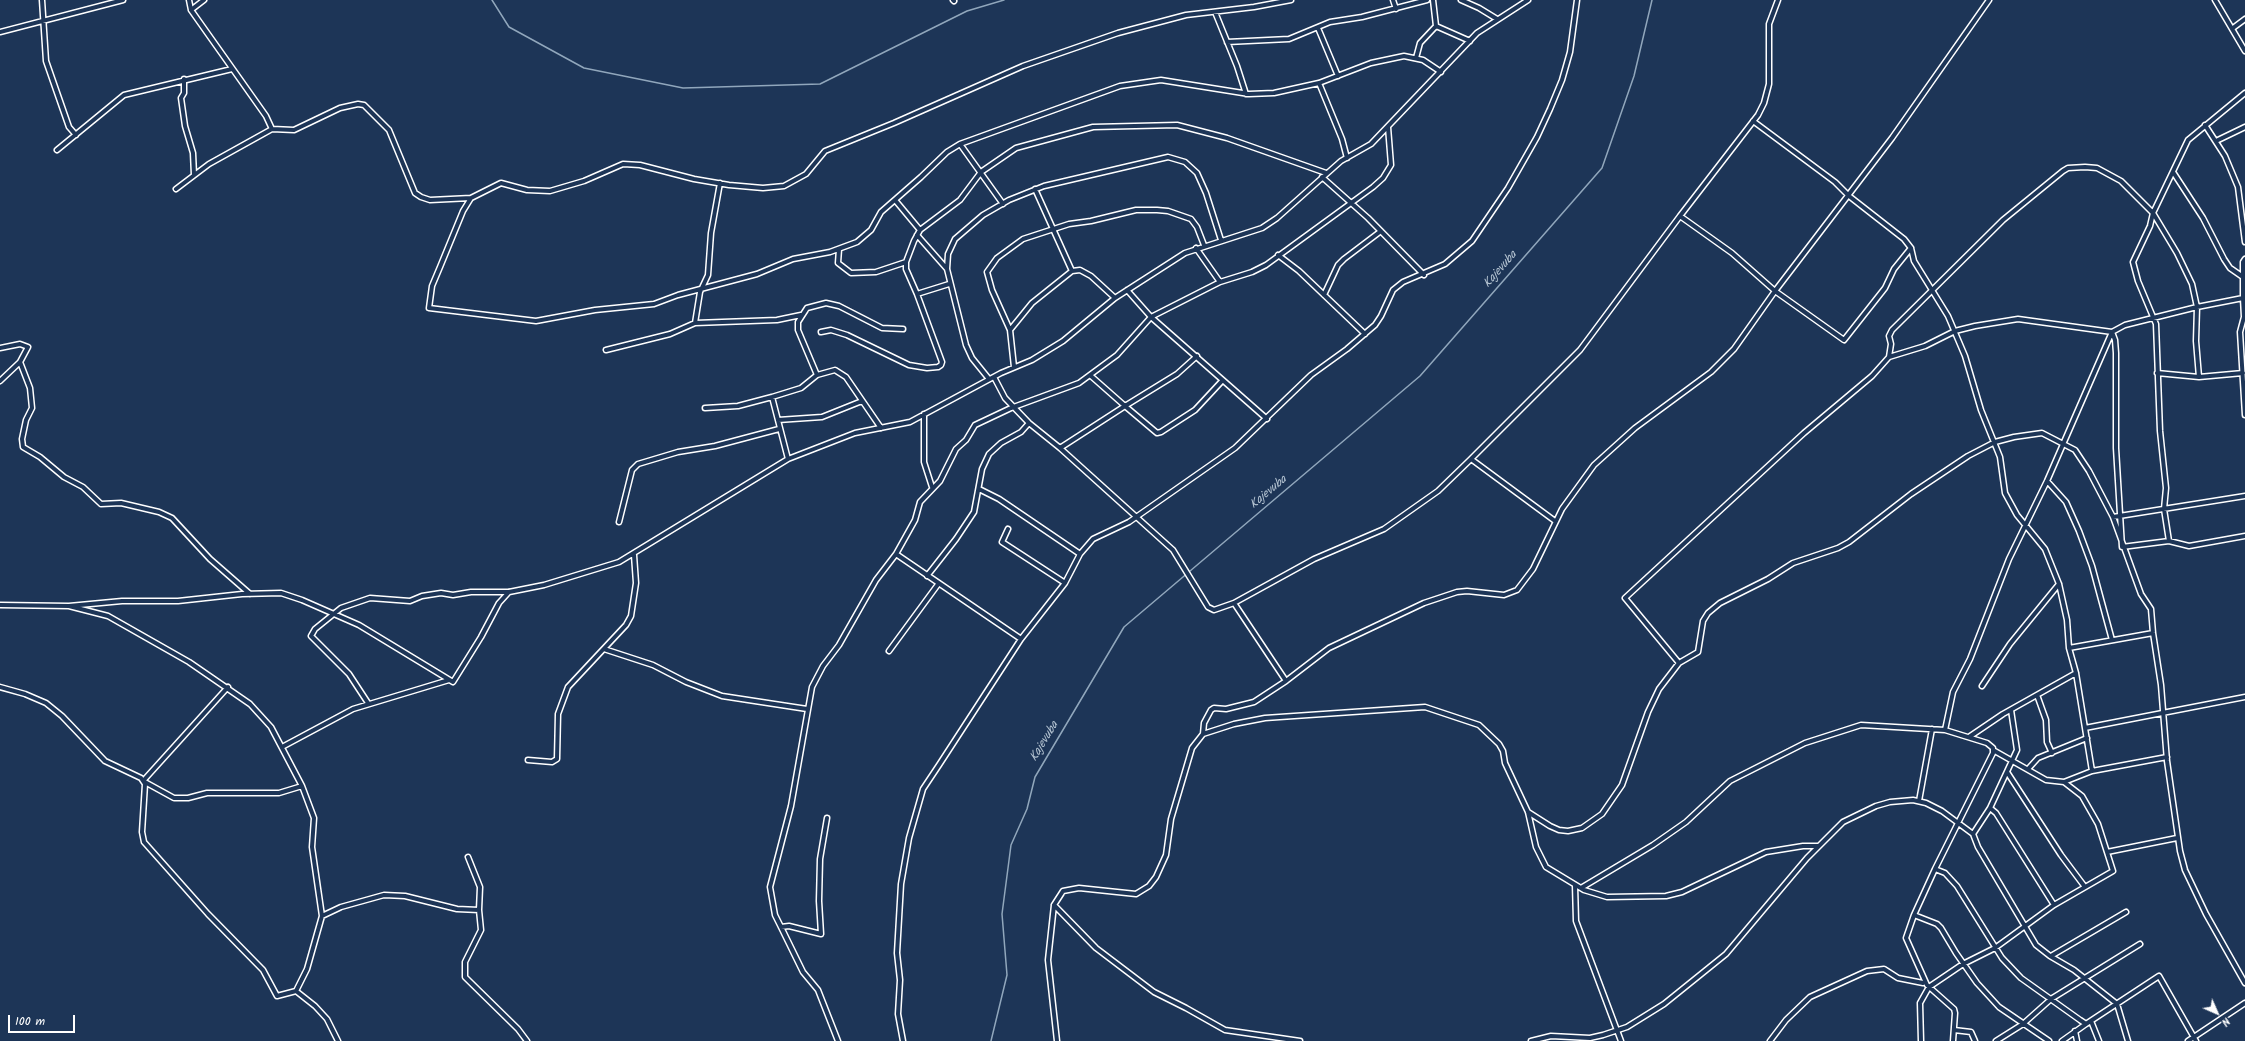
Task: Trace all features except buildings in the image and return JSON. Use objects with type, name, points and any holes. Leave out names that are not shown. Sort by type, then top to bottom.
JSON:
[{"type":"street","points":[[42,0],[46,62],[70,127],[76,135]]},
{"type":"street","points":[[0,32],[43,20],[80,13],[123,0]]},
{"type":"street","points":[[189,0],[191,10],[266,116],[272,129]]},
{"type":"street","points":[[191,10],[204,0]]},
{"type":"street","points":[[176,189],[194,174],[272,129],[294,130],[340,108],[362,104],[372,111],[389,130],[416,194],[430,200],[472,198],[501,183],[536,191],[559,190],[623,164],[640,165],[694,179],[720,183],[763,188],[784,186],[806,174],[825,151],[894,123],[1023,66],[1118,33],[1186,15],[1291,0]]},
{"type":"street","points":[[1393,0],[1396,8]]},
{"type":"street","points":[[1227,42],[1289,39],[1330,22],[1427,0]]},
{"type":"street","points":[[1432,0],[1436,26]]},
{"type":"street","points":[[1462,0],[1479,8],[1497,20]]},
{"type":"street","points":[[368,703],[349,674],[311,636],[315,629],[344,606],[370,598],[410,601],[422,596],[441,593],[453,595],[470,592],[508,592],[619,562],[634,555],[788,459],[855,433],[903,424],[989,379],[1032,360],[1063,341],[1115,298],[1170,261],[1196,248],[1248,233],[1268,224],[1326,173],[1347,158],[1365,149],[1442,72],[1470,41],[1497,20],[1528,0]]},
{"type":"street","points":[[903,1041],[898,1014],[900,980],[897,953],[901,884],[915,818],[923,789],[1021,639],[1065,583],[1080,554],[1088,544],[1099,535],[1122,526],[1136,517],[1236,448],[1311,375],[1365,334],[1381,316],[1393,290],[1403,282],[1445,264],[1472,241],[1495,210],[1537,137],[1562,80],[1574,28],[1577,0]]},
{"type":"street","points":[[994,377],[1001,393],[1029,423],[1060,448],[1173,550],[1208,607],[1214,610],[1234,603],[1314,559],[1384,529],[1438,491],[1580,350],[1753,121],[1767,95],[1770,72],[1769,24],[1778,0]]},
{"type":"street","points":[[1057,1041],[1048,960],[1054,905],[1063,891],[1079,888],[1136,894],[1149,886],[1156,877],[1166,855],[1170,819],[1192,748],[1203,734],[1204,723],[1211,710],[1214,708],[1226,709],[1254,702],[1286,681],[1329,648],[1424,602],[1457,592],[1467,591],[1504,595],[1512,593],[1533,569],[1555,521],[1569,497],[1604,455],[1635,428],[1693,387],[1724,360],[1748,331],[1775,291],[1898,131],[1989,0]]},
{"type":"street","points":[[2215,0],[2233,28],[2245,51]]},
{"type":"street","points":[[1215,12],[1246,94]]},
{"type":"street","points":[[2233,28],[2245,19]]},
{"type":"street","points":[[1436,26],[1470,41]]},
{"type":"street","points":[[1416,58],[1420,43],[1436,26]]},
{"type":"street","points":[[1318,28],[1338,76]]},
{"type":"street","points":[[472,198],[463,211],[432,286],[429,308],[536,321],[595,310],[654,304],[703,288],[758,274],[793,259],[839,249],[862,238],[871,230],[881,212],[947,152],[960,144],[1120,86],[1161,80],[1246,94],[1274,93],[1319,83],[1371,63],[1395,56],[1416,58],[1432,64],[1442,72]]},
{"type":"street","points":[[57,150],[124,95],[184,79],[232,69]]},
{"type":"street","points":[[184,79],[184,93],[181,98],[185,126],[193,153],[194,174]]},
{"type":"street","points":[[1319,83],[1342,139],[1347,158]]},
{"type":"street","points":[[2168,541],[2164,509],[2166,488],[2160,431],[2156,324],[2138,281],[2133,262],[2150,226],[2153,213],[2188,140],[2245,92]]},
{"type":"street","points":[[1753,121],[1835,182],[1849,196],[1904,239],[1911,248],[1914,261],[1955,331],[1972,374],[1981,410],[2000,456],[2005,493],[2012,507],[2045,549],[2059,584],[2067,620],[2069,648],[2076,673],[2092,770]]},
{"type":"street","points":[[821,332],[831,330],[847,335],[909,365],[927,368],[938,367],[941,365],[942,362],[917,294],[906,269],[906,262],[916,235],[920,230],[953,208],[981,172],[1016,148],[1093,127],[1151,125],[1188,127],[1227,138],[1326,173]]},
{"type":"street","points":[[2205,125],[2216,141],[2238,187],[2245,242]]},
{"type":"street","points":[[838,1041],[818,990],[803,972],[775,915],[770,887],[791,806],[812,687],[823,666],[839,645],[876,580],[896,554],[915,520],[920,502],[932,487],[943,478],[956,449],[966,440],[974,425],[1014,406],[1073,386],[1091,376],[1117,355],[1151,317],[1220,282],[1252,272],[1266,265],[1351,204],[1384,178],[1390,169],[1392,160],[1388,127]]},
{"type":"street","points":[[2216,141],[2245,127]]},
{"type":"street","points":[[960,144],[1003,204]]},
{"type":"street","points":[[989,379],[972,358],[966,345],[949,284],[947,269],[948,254],[955,238],[983,215],[1034,189],[1168,157],[1178,159],[1191,166],[1202,182],[1221,240]]},
{"type":"street","points":[[1889,357],[1891,344],[1889,336],[1892,330],[2003,220],[2031,195],[2068,168],[2097,168],[2122,181],[2153,213],[2177,253],[2192,284],[2198,307],[2196,341],[2199,377]]},
{"type":"street","points":[[2173,172],[2203,218],[2230,268],[2243,276]]},
{"type":"street","points":[[1322,177],[1381,231],[1424,274]]},
{"type":"street","points":[[695,324],[700,292],[708,275],[711,233],[720,183]]},
{"type":"street","points":[[1034,189],[1072,271]]},
{"type":"street","points":[[895,200],[920,230]]},
{"type":"street","points":[[1014,367],[1010,330],[987,278],[989,266],[1023,239],[1069,224],[1091,221],[1136,210],[1168,211],[1191,219],[1197,227],[1204,245]]},
{"type":"street","points":[[1680,216],[1732,253],[1775,291],[1844,340],[1885,288],[1894,269],[1911,248]]},
{"type":"street","points":[[1324,295],[1338,265],[1344,258],[1381,231]]},
{"type":"street","points":[[916,235],[947,269]]},
{"type":"street","points":[[1196,248],[1220,282]]},
{"type":"street","points":[[839,249],[838,263],[851,273],[876,272],[906,262]]},
{"type":"street","points":[[1278,255],[1324,295],[1365,334]]},
{"type":"street","points":[[2245,259],[2243,262],[2244,317],[2240,332],[2245,415]]},
{"type":"street","points":[[1010,330],[1032,303],[1072,271],[1080,270],[1091,276],[1115,298]]},
{"type":"street","points":[[917,294],[949,284]]},
{"type":"street","points":[[1127,290],[1151,317],[1267,419]]},
{"type":"street","points":[[1679,663],[1625,598],[1804,433],[1872,376],[1889,357],[1925,346],[1955,331],[2018,318],[2112,332],[2125,325],[2198,307],[2244,298]]},
{"type":"street","points":[[818,375],[798,330],[798,322],[801,315],[807,308],[826,303],[839,306],[882,328],[902,329]]},
{"type":"street","points":[[606,350],[670,334],[695,324],[777,320],[801,315]]},
{"type":"street","points":[[1945,730],[1953,692],[1970,659],[1988,609],[2112,332]]},
{"type":"street","points":[[2112,332],[2116,353],[2116,448],[2122,547]]},
{"type":"street","points":[[2240,332],[2245,332]]},
{"type":"street","points":[[0,348],[13,345],[26,345],[28,349],[20,362],[0,381]]},
{"type":"street","points":[[1060,448],[1177,374],[1197,356]]},
{"type":"street","points":[[20,362],[30,388],[32,404],[22,439],[23,448],[40,457],[64,476],[83,487],[101,504],[106,505],[121,503],[159,512],[172,518],[210,560],[250,594]]},
{"type":"street","points":[[705,408],[738,406],[772,397],[800,388],[818,375],[830,370],[841,372],[881,428]]},
{"type":"street","points":[[2157,374],[2199,377],[2243,373]]},
{"type":"street","points":[[1091,376],[1159,433],[1195,410],[1222,381]]},
{"type":"street","points":[[772,397],[779,429],[788,459]]},
{"type":"street","points":[[778,420],[822,417],[862,402]]},
{"type":"street","points":[[924,414],[924,462],[932,487]]},
{"type":"street","points":[[927,576],[968,522],[976,503],[982,468],[989,454],[1001,443],[1021,432],[1029,423]]},
{"type":"street","points":[[619,522],[632,470],[638,464],[678,452],[715,446],[779,429]]},
{"type":"street","points":[[1528,812],[1550,826],[1559,830],[1568,831],[1582,828],[1602,814],[1622,785],[1653,700],[1666,677],[1679,663],[1698,652],[1703,621],[1708,613],[1720,603],[1735,594],[1768,579],[1793,562],[1838,548],[1849,542],[1944,471],[1995,442],[2024,435],[2042,433],[2075,450],[2098,487],[2113,517],[2122,547],[2141,594],[2151,609],[2177,838],[2185,870],[2206,914],[2245,984]]},
{"type":"street","points":[[1471,459],[1555,521]]},
{"type":"street","points":[[2046,481],[2066,502],[2079,531],[2092,566],[2112,640]]},
{"type":"street","points":[[979,489],[1022,515],[1080,554]]},
{"type":"street","points":[[2113,517],[2245,496]]},
{"type":"street","points":[[1008,529],[1002,542],[1065,583]]},
{"type":"street","points":[[2122,547],[2168,541],[2189,546],[2245,536]]},
{"type":"street","points":[[896,554],[1021,639]]},
{"type":"street","points":[[528,760],[552,762],[557,759],[558,714],[568,687],[626,625],[631,616],[636,583],[634,555]]},
{"type":"street","points":[[889,652],[939,583]]},
{"type":"street","points":[[1982,686],[2010,644],[2059,584]]},
{"type":"street","points":[[0,605],[68,606],[122,601],[186,600],[250,594],[284,594],[334,613],[359,625],[453,682],[499,603],[508,592]]},
{"type":"street","points":[[1234,603],[1286,681]]},
{"type":"street","points":[[68,606],[116,619],[228,687],[259,712],[282,747],[302,786],[313,814],[312,847],[322,916],[306,970],[296,991],[278,996],[263,970],[208,914],[144,842],[142,832],[144,781],[228,687]]},
{"type":"street","points":[[2069,648],[2153,633]]},
{"type":"street","points":[[604,648],[653,665],[680,679],[722,696],[807,709]]},
{"type":"street","points":[[1969,737],[2010,710],[2076,673]]},
{"type":"street","points":[[282,747],[368,703],[449,680]]},
{"type":"street","points":[[0,688],[26,694],[46,703],[62,716],[105,761],[137,776],[174,798],[188,798],[207,793],[278,793],[302,786]]},
{"type":"street","points":[[2038,695],[2046,720],[2047,742],[2052,753]]},
{"type":"street","points":[[2085,728],[2245,697]]},
{"type":"street","points":[[1203,734],[1234,724],[1265,718],[1425,707],[1479,725],[1496,741],[1503,751],[1505,763],[1528,812],[1536,847],[1544,863],[1555,874],[1575,885],[1606,897],[1666,896],[1682,892],[1766,852],[1803,846],[1818,846]]},
{"type":"street","points":[[1973,834],[1990,808],[2017,750],[2010,710]]},
{"type":"street","points":[[1581,888],[1654,845],[1686,822],[1730,781],[1805,743],[1861,725],[1945,730],[1987,743],[1993,750],[2046,780],[2064,782],[2092,770],[2167,757]]},
{"type":"street","points":[[1919,802],[1932,729]]},
{"type":"street","points":[[2028,769],[2038,758],[2087,738]]},
{"type":"street","points":[[1953,1041],[1954,1008],[1928,987],[1906,938],[1914,914],[1993,750]]},
{"type":"street","points":[[2007,772],[2062,855],[2085,886]]},
{"type":"street","points":[[1921,1041],[1920,1003],[1928,987],[1964,964],[1995,948],[2054,905],[2113,871],[2098,824],[2082,796],[2064,782]]},
{"type":"street","points":[[1531,1041],[1551,1036],[1590,1038],[1626,1027],[1664,1004],[1726,954],[1818,846],[1843,822],[1865,810],[1890,802],[1919,802],[1942,811],[1973,834],[1978,847],[2036,945],[2085,978],[2117,1004],[2128,1041]]},
{"type":"street","points":[[1990,808],[1996,813],[2054,905]]},
{"type":"street","points":[[781,927],[790,926],[821,934],[819,900],[820,859],[827,818]]},
{"type":"street","points":[[2107,852],[2177,838]]},
{"type":"street","points":[[468,857],[480,887],[481,930],[465,962],[465,977],[518,1029],[527,1041]]},
{"type":"street","points":[[1935,869],[1945,873],[1957,886],[1995,948],[2020,978],[2086,1024]]},
{"type":"street","points":[[1575,885],[1576,921],[1621,1041]]},
{"type":"street","points":[[322,916],[341,907],[384,895],[405,896],[457,909],[480,910]]},
{"type":"street","points":[[1054,905],[1096,948],[1154,992],[1225,1030],[1300,1041]]},
{"type":"street","points":[[2051,956],[2126,912]]},
{"type":"street","points":[[1914,914],[1937,924],[1941,928],[1964,964],[1999,1007],[2050,1041]]},
{"type":"street","points":[[1996,1041],[2023,1024],[2051,999],[2140,944]]},
{"type":"street","points":[[1770,1041],[1786,1020],[1810,997],[1867,971],[1884,969],[1898,978],[1922,984],[1925,982]]},
{"type":"street","points":[[2062,1041],[2159,976],[2195,1039]]},
{"type":"street","points":[[296,991],[316,1006],[338,1041]]},
{"type":"street","points":[[2188,1041],[2195,1039],[2245,1003]]},
{"type":"street","points":[[2091,1021],[2099,1041]]},
{"type":"street","points":[[1954,1030],[1971,1032],[1975,1041]]},
{"type":"street","points":[[2076,1031],[2077,1041]]},
{"type":"waterway","points":[[492,0],[509,27],[584,68],[683,88],[820,84],[967,11],[1004,0]]},
{"type":"waterway","name":"Kajevuba","points":[[991,1041],[1007,975],[1002,914],[1011,845],[1027,809],[1035,777],[1124,627],[1420,376],[1602,168],[1634,76],[1652,0]]}]
